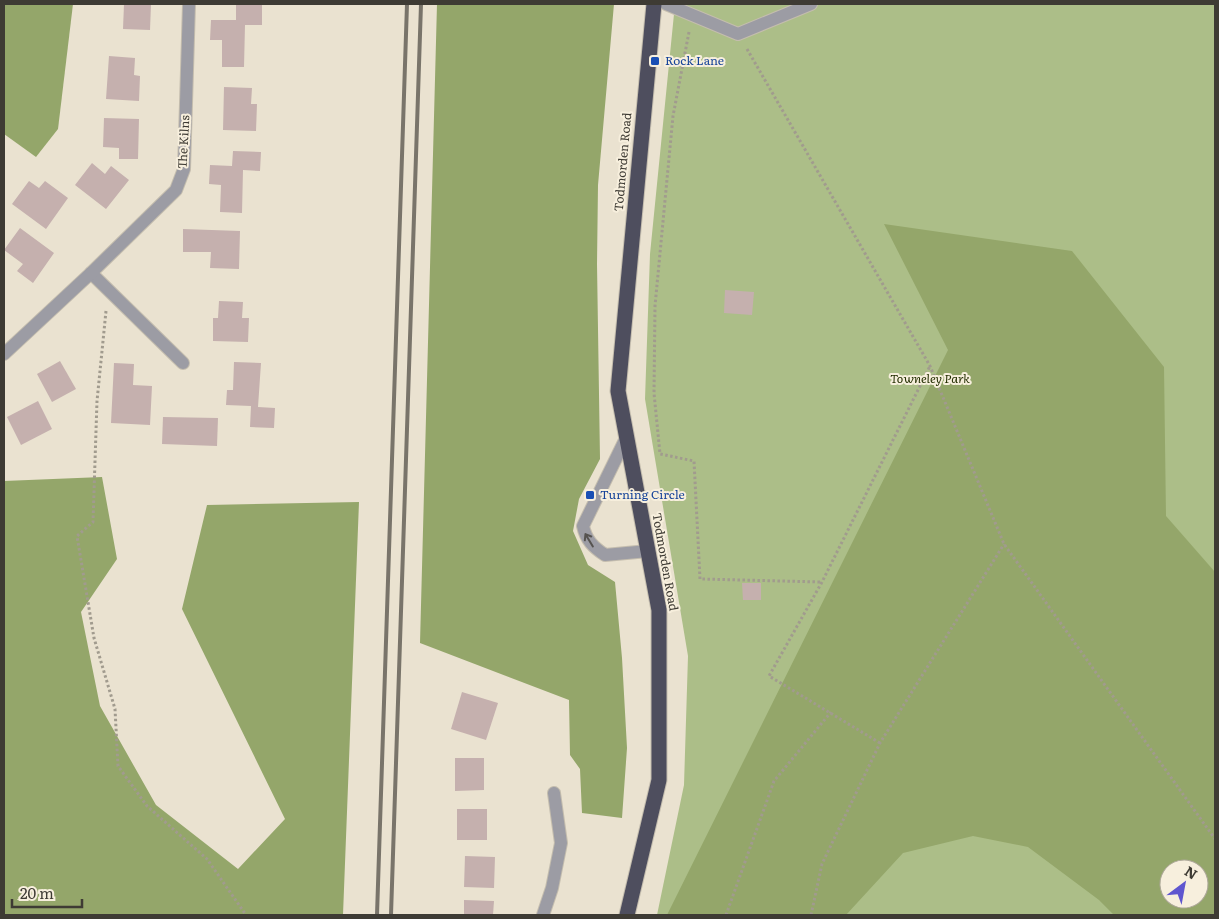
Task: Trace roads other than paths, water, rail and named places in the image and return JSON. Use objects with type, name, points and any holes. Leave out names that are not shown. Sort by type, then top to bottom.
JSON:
[{"type":"highway","name":"Todmorden Road","points":[[627,915],[659,780],[659,610],[618,390],[654,4]]},
{"type":"street","name":"The Kilns","points":[[4,354],[176,190],[184,169],[189,4]]},
{"type":"street","points":[[666,4],[738,34],[811,4]]},
{"type":"street","points":[[91,273],[183,363]]},
{"type":"street","points":[[627,436],[583,526],[585,537],[593,548],[605,556],[648,551]]},
{"type":"street","points":[[543,915],[552,888],[561,843],[554,793]]},
{"type":"railway","points":[[377,915],[407,4]]},
{"type":"railway","points":[[391,915],[421,4]]},
{"type":"place","name":"Rock Lane","points":[[655,61]]},
{"type":"place","name":"Turning Circle","points":[[590,495]]},
{"type":"park label","name":"Towneley Park","points":[[930,379]]}]
